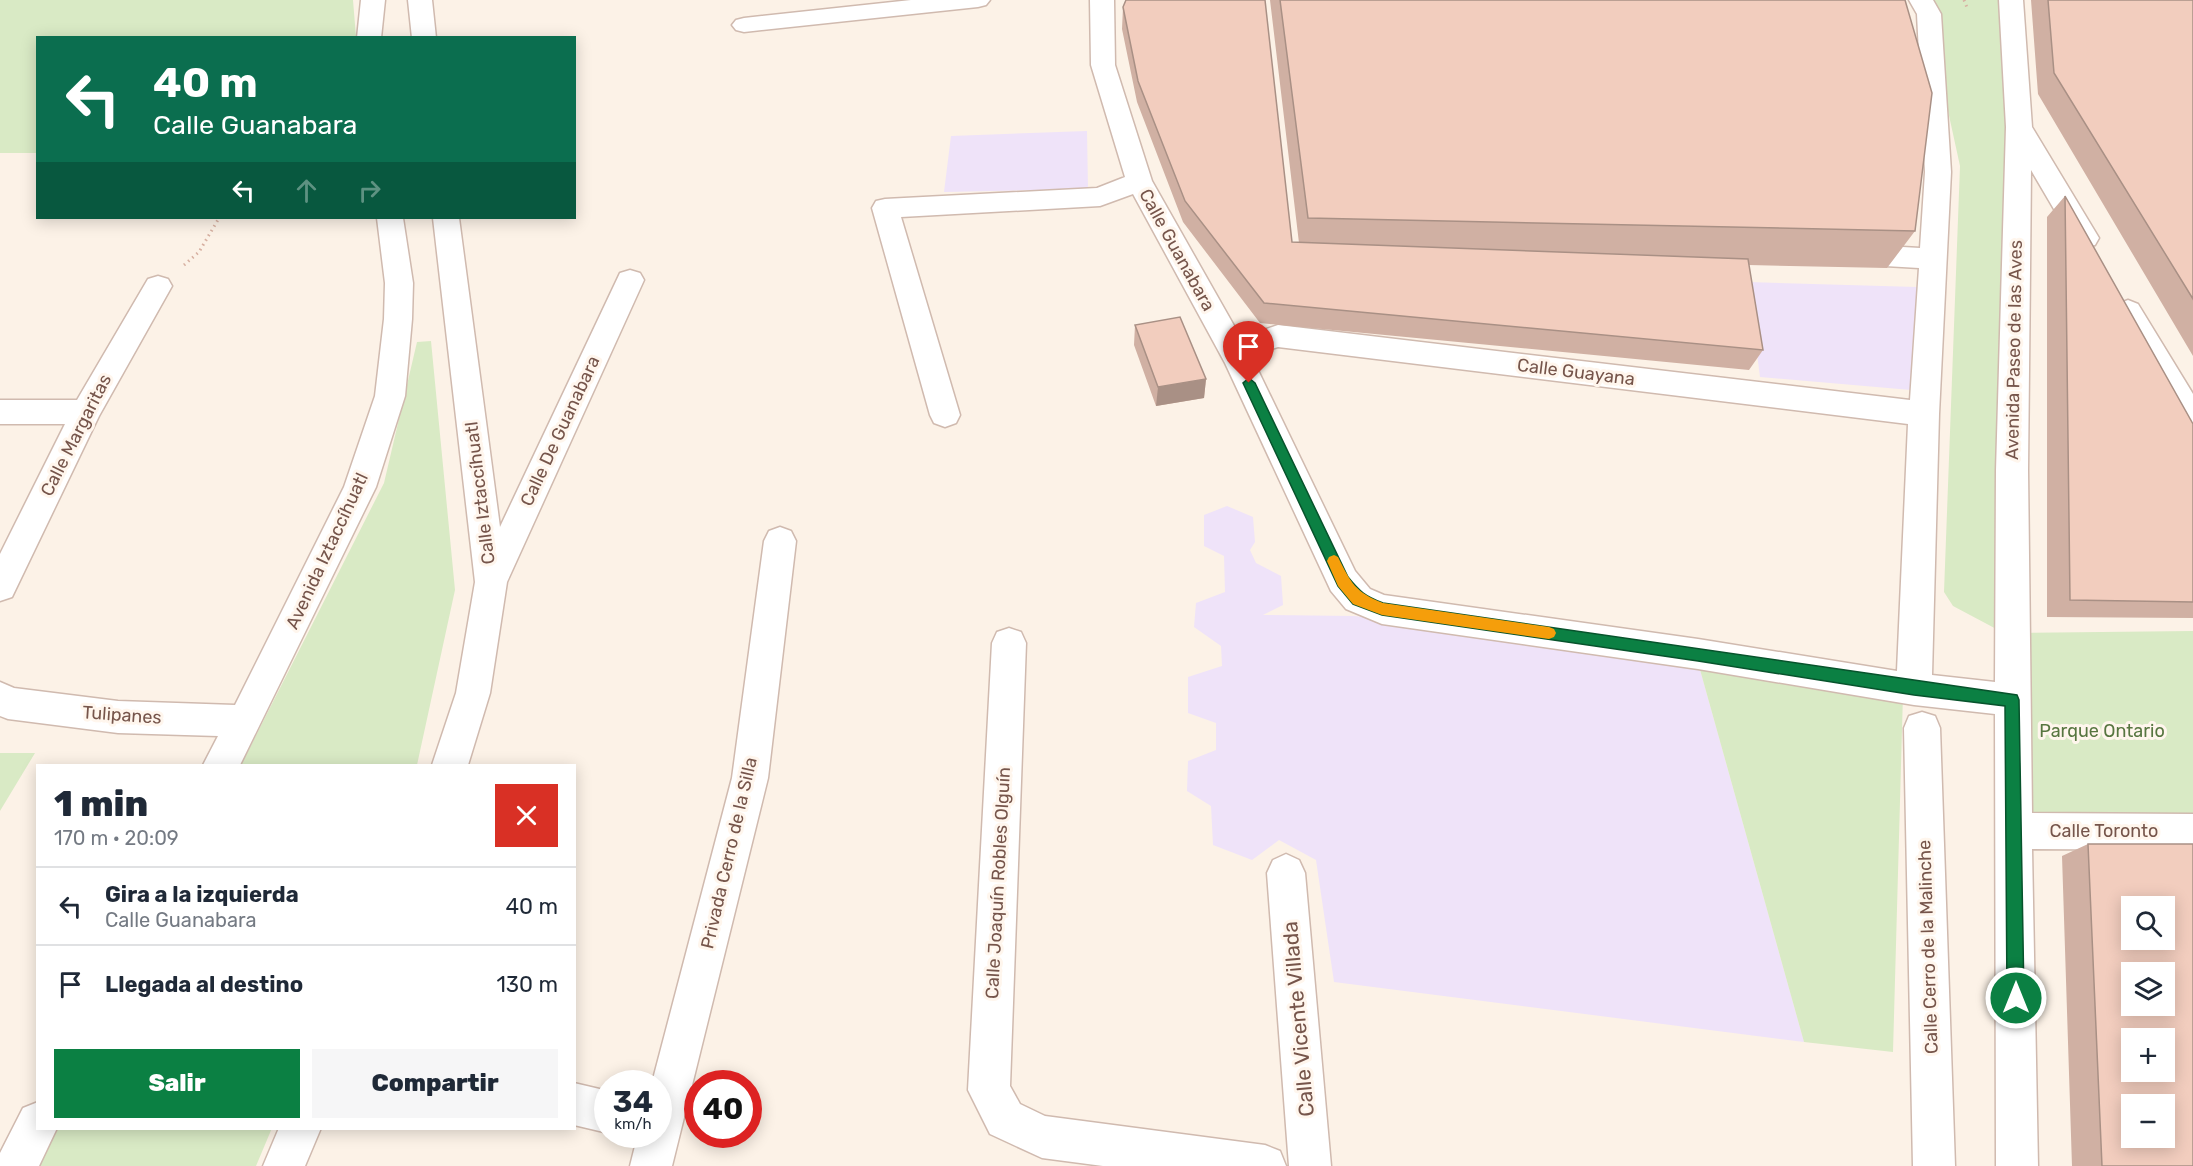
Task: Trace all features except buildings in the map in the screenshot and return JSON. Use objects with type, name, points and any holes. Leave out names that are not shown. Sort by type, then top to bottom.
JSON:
[{"type":"street","points":[[369,36],[373,0]]},
{"type":"street","points":[[420,0],[424,36]]},
{"type":"street","points":[[744,25],[879,4],[978,0]]},
{"type":"street","name":"Calle Guanabara","points":[[1102,0],[1103,65],[1139,181],[1240,363],[1343,581],[1358,599],[1382,609],[1698,654],[1914,689],[2012,700]]},
{"type":"street","points":[[1914,689],[1924,414],[1938,172],[1929,14],[1921,0]]},
{"type":"street","name":"Avenida Paseo de las Aves","points":[[2011,0],[2019,127],[2012,470],[2012,700]]},
{"type":"street","points":[[2019,127],[2097,258]]},
{"type":"street","points":[[945,415],[885,208],[916,204],[1100,197],[1139,181]]},
{"type":"street","name":"Avenida Iztaccíhuatl","points":[[222,764],[360,488],[390,396],[398,319],[399,283],[390,219]]},
{"type":"street","name":"Calle Iztaccíhuatl","points":[[446,219],[490,582],[473,693],[450,764]]},
{"type":"street","points":[[1826,253],[1933,259]]},
{"type":"street","name":"Calle De Guanabara","points":[[490,582],[630,280]]},
{"type":"street","name":"Calle Margaritas","points":[[0,587],[86,412],[158,286]]},
{"type":"street","points":[[2115,289],[2193,420]]},
{"type":"street","name":"Calle Guayana","points":[[1240,363],[1252,344],[1278,336],[1924,414]]},
{"type":"street","points":[[0,411],[86,412]]},
{"type":"street","name":"Privada Cerro de la Silla","points":[[672,1080],[750,778],[780,541]]},
{"type":"street","name":"Calle Joaquín Robles Olguín","points":[[1009,643],[989,1090],[1005,1119],[1042,1137],[1265,1166]]},
{"type":"street","name":"Tulipanes","points":[[0,698],[8,703],[118,717],[245,721]]},
{"type":"street","points":[[2012,700],[2017,1166]]},
{"type":"street","name":"Calle Cerro de la Malinche","points":[[1922,728],[1934,1166]]},
{"type":"street","name":"Calle Toronto","points":[[2014,831],[2193,832]]},
{"type":"street","name":"Calle Vicente Villada","points":[[1286,873],[1310,1166]]},
{"type":"street","points":[[576,1104],[594,1109]]},
{"type":"street","points":[[16,1166],[36,1127]]},
{"type":"street","points":[[284,1166],[299,1130]]},
{"type":"street","name":"Privada Cerro de la Silla","points":[[651,1166],[655,1148]]},
{"type":"path","points":[[1964,0],[1968,10]]},
{"type":"path","points":[[158,286],[199,252],[218,219]]},
{"type":"shaded area","points":[[1087,131],[1088,189],[944,192],[951,136]]},
{"type":"shaded area","points":[[1748,282],[1917,287],[1911,390],[1760,377]]},
{"type":"shaded area","points":[[1227,506],[1253,517],[1255,542],[1250,550],[1256,563],[1281,576],[1283,605],[1263,615],[1355,616],[1699,666],[1804,1042],[1334,982],[1316,860],[1279,840],[1252,860],[1213,845],[1211,806],[1187,791],[1188,761],[1216,750],[1216,723],[1188,713],[1188,677],[1222,666],[1221,646],[1194,627],[1196,603],[1225,592],[1224,556],[1204,546],[1204,515]]},
{"type":"green space","points":[[0,0],[353,0],[356,36],[36,36],[36,153],[0,153]]},
{"type":"green space","points":[[1921,0],[2003,0],[2010,117],[2002,632],[1953,606],[1944,592],[1960,166],[1926,10]]},
{"type":"green space","points":[[431,341],[455,590],[417,764],[242,764],[384,483],[417,342]]},
{"type":"green space","name":"Parque Ontario","points":[[2193,631],[2193,830],[2015,831],[2013,633]]},
{"type":"green space","points":[[1699,666],[1903,694],[1893,1052],[1804,1042]]},
{"type":"green space","points":[[0,753],[35,753],[0,811]]},
{"type":"green space","points":[[56,1130],[271,1130],[256,1166],[37,1166]]},
{"type":"slow traffic","points":[[1334,561],[1343,581],[1358,599],[1382,609],[1549,633]]},
{"type":"route","points":[[1249,383],[1343,581],[1358,599],[1382,609],[1698,654],[1914,689],[2012,700],[2016,998]]}]
